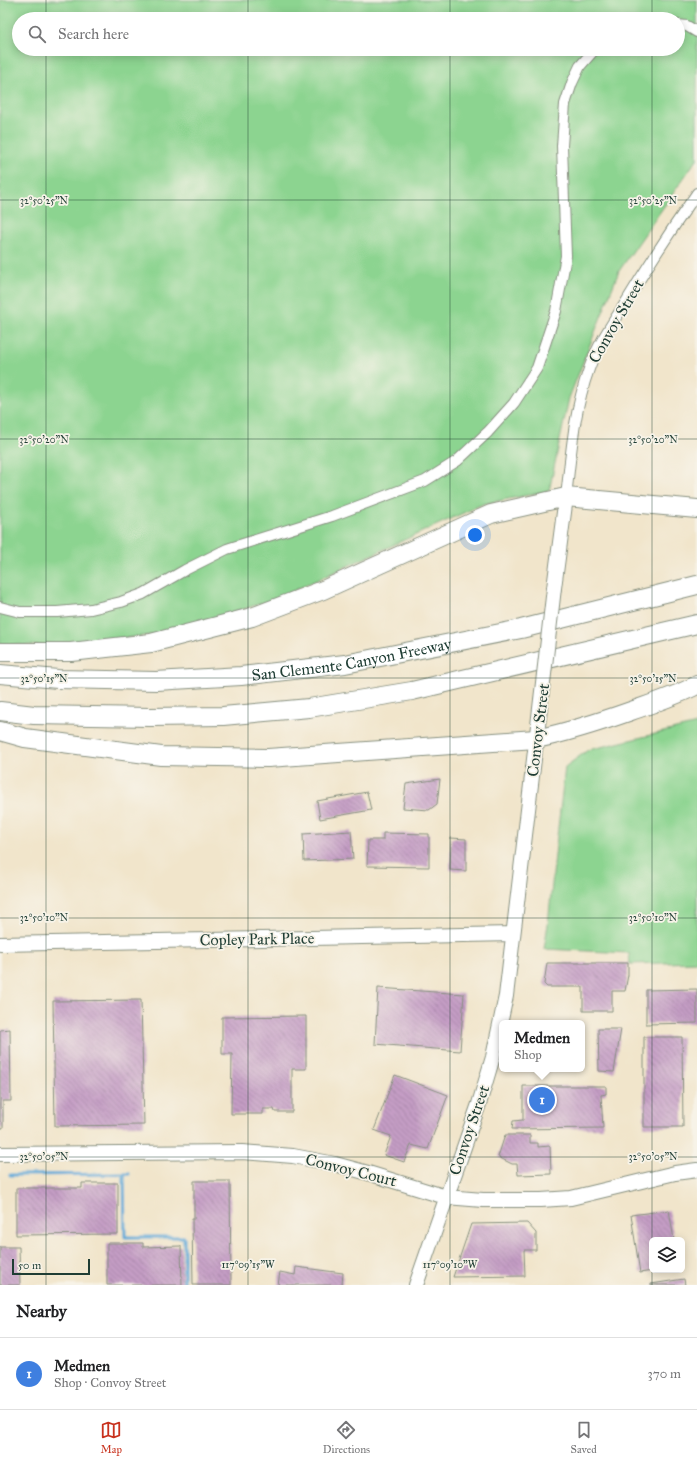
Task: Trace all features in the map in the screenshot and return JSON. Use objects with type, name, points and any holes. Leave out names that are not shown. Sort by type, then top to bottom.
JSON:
[{"type":"highway","points":[[0,652],[71,652],[151,643],[252,617],[323,590],[491,514],[566,497],[697,509]]},
{"type":"highway","name":"San Clemente Canyon Freeway","points":[[0,674],[58,679],[156,680],[241,676],[345,664],[520,628],[697,585]]},
{"type":"highway","points":[[0,712],[34,715],[150,717],[223,716],[309,708],[412,691],[697,624]]},
{"type":"highway","points":[[0,731],[25,738],[161,756],[268,758],[536,739],[565,733],[620,715],[678,695],[697,685]]},
{"type":"main road","name":"Convoy Street","points":[[501,1020],[506,996],[566,497]]},
{"type":"main road","name":"Copley Park Place","points":[[0,944],[513,934]]},
{"type":"main road","name":"Convoy Street","points":[[416,1285],[479,1104],[493,1057],[499,1029]]},
{"type":"main road","name":"Convoy Court","points":[[0,1154],[242,1152],[293,1156],[335,1164],[446,1197],[483,1200],[541,1200],[571,1198],[675,1173],[697,1170]]},
{"type":"street","points":[[685,26],[697,32]]},
{"type":"street","points":[[0,607],[20,612],[57,612],[91,609],[121,602],[143,594],[185,570],[227,550],[332,516],[425,481],[457,461],[488,432],[514,404],[537,368],[556,311],[566,256],[562,146],[565,104],[580,66],[589,56]]},
{"type":"street","name":"Convoy Street","points":[[566,497],[577,414],[589,368],[605,335],[631,292],[664,239],[697,193]]},
{"type":"green space","points":[[0,0],[697,0],[697,159],[619,271],[569,398],[549,491],[483,504],[280,597],[172,633],[47,646],[0,644]]},
{"type":"green space","points":[[697,724],[697,962],[630,964],[629,953],[544,949],[565,767],[588,750]]},
{"type":"building","points":[[440,779],[437,804],[429,810],[403,808],[406,784]]},
{"type":"building","points":[[367,792],[371,810],[320,819],[317,801]]},
{"type":"building","points":[[351,831],[353,859],[304,861],[303,834]]},
{"type":"building","points":[[383,833],[429,834],[429,867],[367,866],[368,840],[383,840]]},
{"type":"building","points":[[451,838],[466,839],[466,871],[450,870]]},
{"type":"building","points":[[547,963],[628,963],[628,975],[625,991],[612,991],[612,1011],[583,1011],[583,987],[547,987],[544,984]]},
{"type":"building","points":[[378,988],[464,994],[460,1051],[375,1044]]},
{"type":"building","points":[[697,989],[697,1023],[646,1024],[646,990]]},
{"type":"building","points":[[141,1000],[144,1125],[55,1126],[53,1001]]},
{"type":"building","points":[[306,1016],[306,1069],[292,1069],[292,1112],[275,1112],[274,1109],[263,1109],[263,1114],[231,1114],[232,1054],[222,1054],[222,1017]]},
{"type":"building","points":[[10,1029],[11,1101],[3,1101],[3,1128],[0,1128],[0,1030]]},
{"type":"building","points":[[598,1029],[621,1029],[614,1072],[599,1071]]},
{"type":"building","points":[[644,1037],[682,1037],[683,1127],[644,1127]]},
{"type":"building","points":[[395,1075],[448,1095],[428,1149],[411,1145],[404,1162],[384,1155],[391,1136],[374,1130]]},
{"type":"building","points":[[523,1086],[606,1086],[606,1094],[601,1095],[603,1128],[512,1129],[513,1121],[523,1120]]},
{"type":"building","points":[[505,1135],[530,1135],[530,1143],[538,1143],[538,1147],[550,1146],[551,1174],[518,1175],[517,1164],[512,1164],[498,1157]]},
{"type":"building","points":[[194,1181],[230,1181],[231,1285],[193,1285],[192,1219],[194,1219]]},
{"type":"building","points":[[82,1183],[118,1183],[118,1234],[16,1235],[16,1188],[82,1188]]},
{"type":"building","points":[[669,1210],[674,1237],[649,1237],[649,1272],[640,1273],[631,1215]]},
{"type":"building","points":[[527,1223],[536,1233],[536,1250],[524,1250],[525,1276],[453,1277],[471,1224]]},
{"type":"building","points":[[107,1243],[143,1243],[143,1247],[181,1246],[182,1285],[107,1285]]},
{"type":"building","points":[[0,1247],[19,1247],[20,1285],[0,1285]]},
{"type":"building","points":[[296,1267],[343,1273],[342,1285],[278,1285],[280,1272],[295,1275]]},
{"type":"building","points":[[684,1279],[685,1285],[651,1285],[651,1284]]},
{"type":"waterway","points":[[124,1174],[125,1237],[184,1237],[184,1285]]},
{"type":"waterway","points":[[10,1175],[129,1174]]},
{"type":"place","name":"Medmen","points":[[542,1100]]}]
